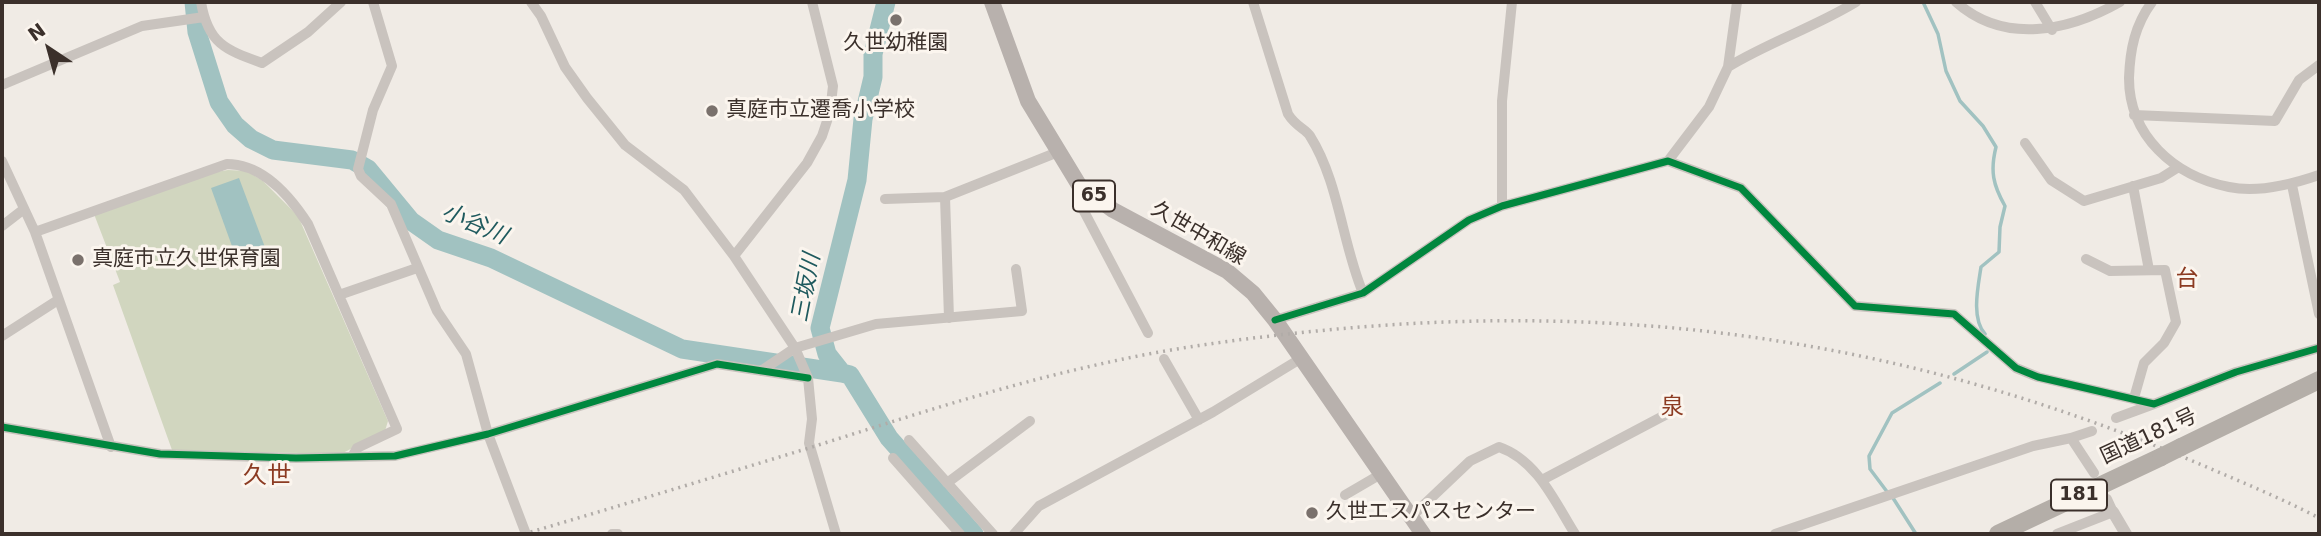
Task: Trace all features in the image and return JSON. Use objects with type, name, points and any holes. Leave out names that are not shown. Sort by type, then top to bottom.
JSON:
[{"type":"highway","name":"国道181号","points":[[1998,534],[2319,380]]},
{"type":"main road","name":"久世中和線","points":[[992,2],[1028,102],[1079,185],[1113,210],[1227,271],[1253,293],[1275,320],[1423,534]]},
{"type":"street","points":[[201,2],[204,17],[214,39],[224,48],[262,63],[308,32],[341,2]]},
{"type":"street","points":[[373,2],[392,66],[373,110],[358,169],[361,176],[391,204],[437,311],[466,354],[488,434],[526,534]]},
{"type":"street","points":[[531,2],[541,16],[565,67],[612,129],[625,145],[684,190],[734,256],[795,348],[808,378],[812,419],[809,443],[836,534]]},
{"type":"street","points":[[734,256],[807,163],[822,136],[830,112],[833,86],[813,2]]},
{"type":"street","points":[[1254,2],[1288,114],[1296,127],[1309,133],[1327,173],[1352,265],[1363,293]]},
{"type":"street","points":[[1502,206],[1502,100],[1512,2]]},
{"type":"street","points":[[1668,161],[1709,107],[1728,67],[1737,2]]},
{"type":"street","points":[[1728,67],[1761,47],[1835,15],[1856,2]]},
{"type":"street","points":[[1956,2],[1966,11],[1997,23],[2052,30],[2102,6],[2120,2]]},
{"type":"street","points":[[2035,2],[2052,30]]},
{"type":"street","points":[[2152,2],[2139,19],[2130,54],[2129,97],[2134,115],[2155,148],[2177,168],[2231,188],[2292,185],[2319,175]]},
{"type":"street","points":[[2,85],[142,26],[204,17]]},
{"type":"street","points":[[2134,115],[2275,121],[2299,80],[2319,65]]},
{"type":"street","points":[[2025,143],[2051,180],[2084,201],[2161,178],[2177,168]]},
{"type":"street","points":[[885,199],[945,197],[1058,152]]},
{"type":"street","points":[[2,161],[35,232],[111,447]]},
{"type":"street","points":[[1275,320],[1363,293],[1469,220],[1502,206],[1668,161],[1741,188],[1855,306],[1954,314],[2016,368],[2038,377],[2154,404]]},
{"type":"street","points":[[35,232],[228,164],[244,164],[259,172],[298,210],[339,295],[397,429],[357,448],[352,457]]},
{"type":"street","points":[[1079,185],[1077,198],[1147,333]]},
{"type":"street","points":[[2292,185],[2319,314]]},
{"type":"street","points":[[2133,186],[2149,270]]},
{"type":"street","points":[[945,197],[949,318]]},
{"type":"street","points":[[2,226],[24,209]]},
{"type":"street","points":[[2086,259],[2110,271],[2165,271],[2176,321],[2164,344],[2144,363],[2134,398]]},
{"type":"street","points":[[339,295],[417,268]]},
{"type":"street","points":[[761,371],[795,348],[876,324],[1022,311],[1016,269]]},
{"type":"street","points":[[2,336],[58,300]]},
{"type":"street","points":[[2116,418],[2236,372],[2319,348]]},
{"type":"street","points":[[1164,359],[1199,420]]},
{"type":"street","points":[[1014,534],[1039,506],[1199,420],[1300,359]]},
{"type":"street","points":[[2,427],[160,454],[395,456],[488,434],[717,364],[808,378]]},
{"type":"street","points":[[1542,480],[1667,414]]},
{"type":"street","points":[[947,483],[1030,421]]},
{"type":"street","points":[[1775,534],[2034,446],[2092,431]]},
{"type":"street","points":[[2070,438],[2094,473]]},
{"type":"street","points":[[909,440],[993,534]]},
{"type":"street","points":[[1412,517],[1470,461],[1499,447],[1517,453],[1542,480],[1575,534]]},
{"type":"street","points":[[893,458],[960,534]]},
{"type":"street","points":[[1345,495],[1381,474]]},
{"type":"street","points":[[2107,499],[2126,534]]},
{"type":"street","points":[[2057,534],[2113,512]]},
{"type":"green space","points":[[247,171],[263,181],[298,216],[388,421],[385,431],[341,454],[172,450],[113,285],[120,282],[94,214],[210,173]]},
{"type":"water","points":[[239,178],[266,250],[237,260],[211,188]]},
{"type":"waterway","name":"小谷川","points":[[194,2],[197,32],[219,102],[235,125],[251,139],[273,150],[352,160],[368,169],[411,221],[438,240],[491,258],[682,349],[842,373]]},
{"type":"waterway","name":"三坂川","points":[[886,2],[873,54],[873,77],[863,119],[857,180],[820,328],[827,354],[842,373],[850,375],[889,438],[974,534]]},
{"type":"waterway","points":[[1923,2],[1938,34],[1946,71],[1960,101],[1983,126],[1996,147],[1994,178],[2005,206],[2000,227],[1999,252],[1981,267],[1977,311],[1985,334]]},
{"type":"waterway","points":[[1954,374],[1987,352]]},
{"type":"waterway","points":[[1888,493],[1870,469],[1869,456],[1892,413],[1940,383]]},
{"type":"waterway","points":[[1893,498],[1916,534]]},
{"type":"railway","points":[[524,534],[956,402],[1030,381],[1130,358],[1206,344],[1307,332],[1425,323],[1541,321],[1655,326],[1767,339],[1878,360],[1988,388],[2098,424],[2209,468],[2319,518]]},
{"type":"cycle path","points":[[1275,320],[1363,293],[1469,220],[1502,206],[1668,161],[1741,188],[1855,306],[1954,314],[2016,368],[2038,377],[2154,404],[2236,372],[2319,348]]},
{"type":"cycle path","points":[[2,427],[160,454],[296,458],[395,456],[488,434],[717,364],[808,378]]},
{"type":"place","name":"久世幼稚園","points":[[896,20]]},
{"type":"place","name":"真庭市立遷喬小学校","points":[[712,111]]},
{"type":"place","name":"真庭市立久世保育園","points":[[78,260]]},
{"type":"place","name":"久世エスパスセンター","points":[[1312,513]]},
{"type":"district","name":"台","points":[[2187,280]]},
{"type":"district","name":"泉","points":[[1672,408]]},
{"type":"district","name":"久世","points":[[267,477]]}]
